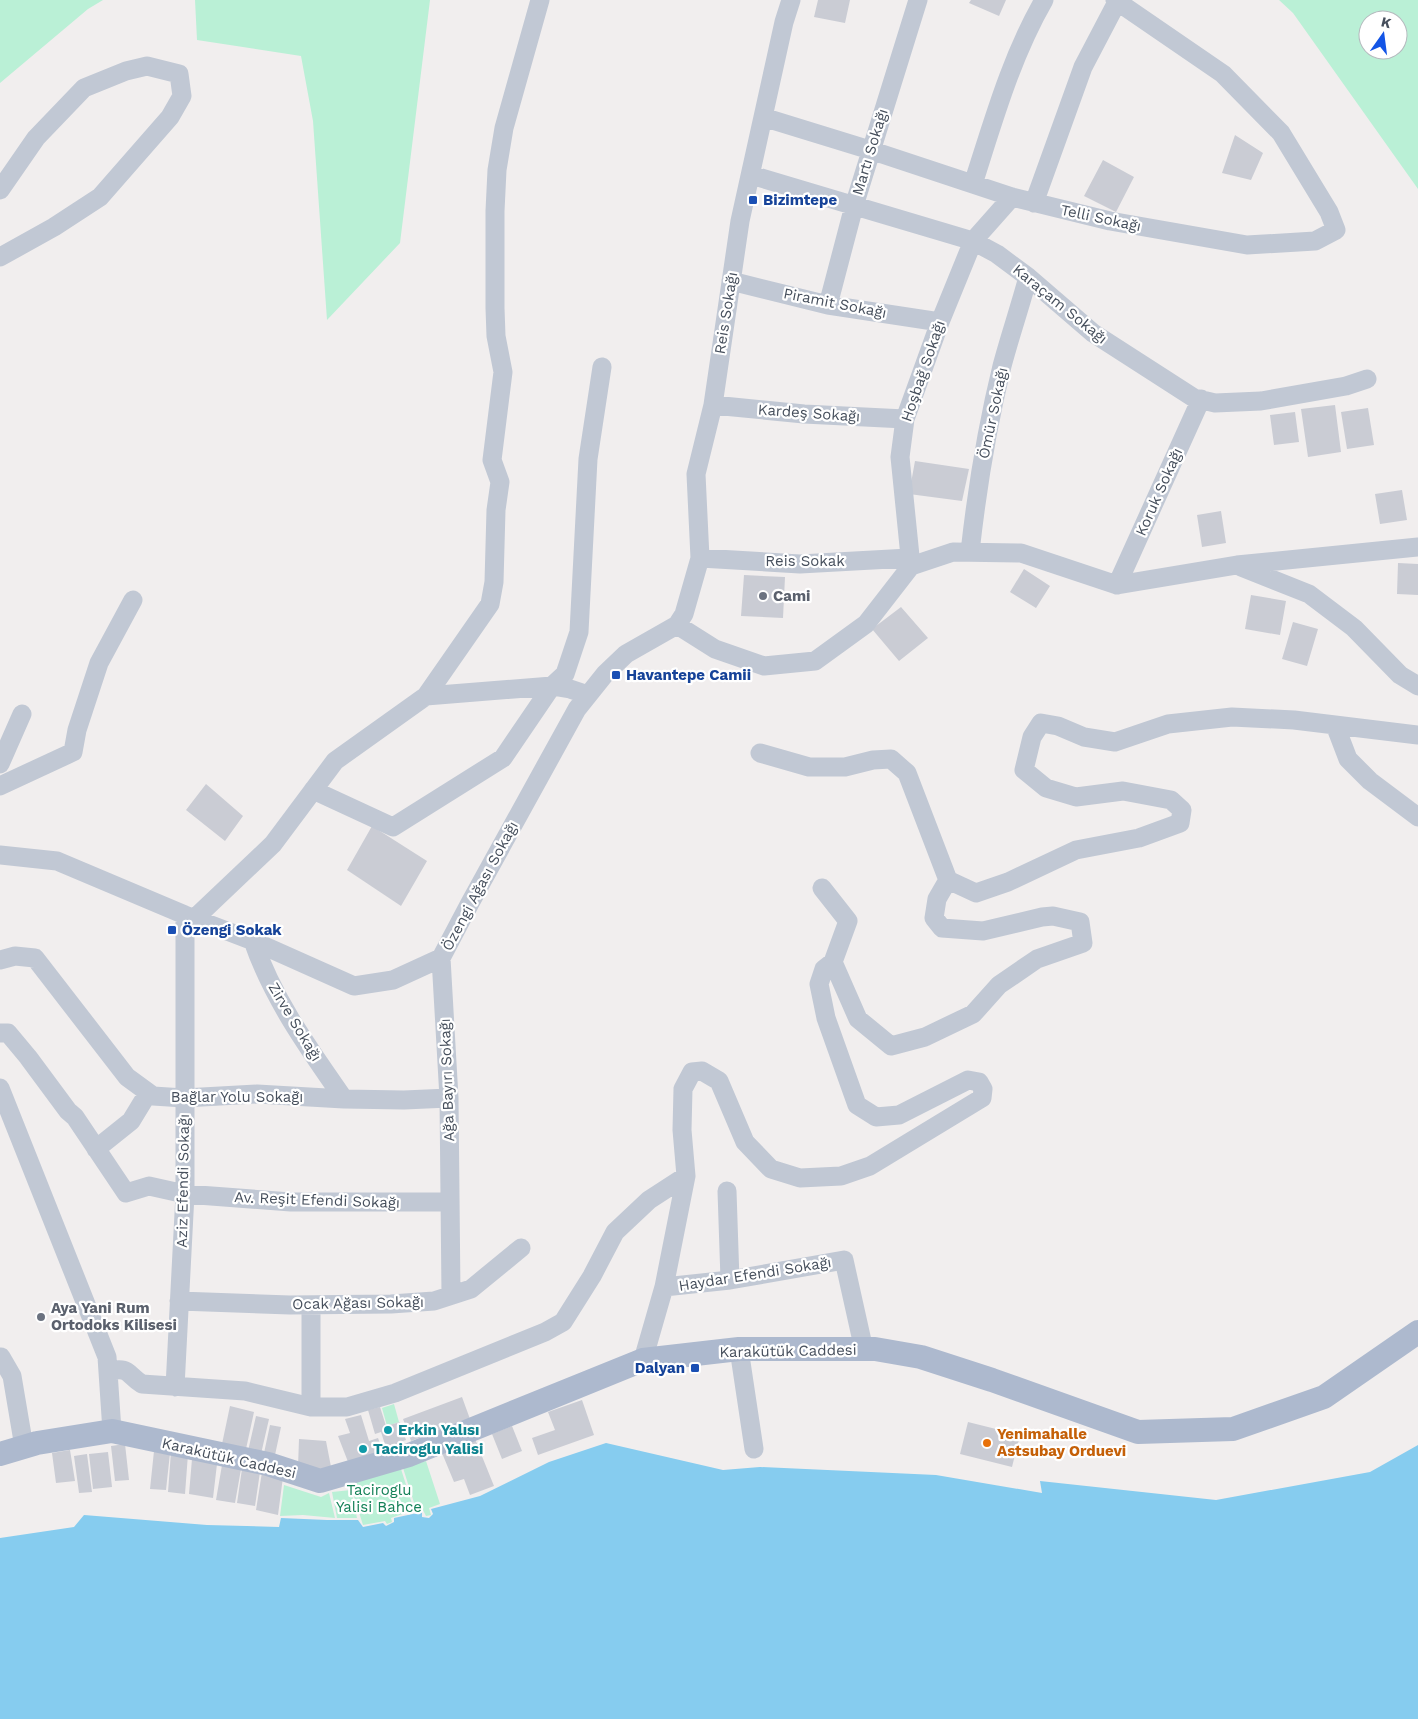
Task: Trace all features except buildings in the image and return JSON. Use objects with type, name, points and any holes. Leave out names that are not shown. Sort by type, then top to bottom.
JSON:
[{"type":"main road","name":"Karakütük Caddesi","points":[[0,1454],[37,1443],[112,1431],[268,1464],[320,1481],[408,1455],[643,1360],[739,1348],[875,1350],[921,1357],[1138,1432],[1233,1429],[1324,1397],[1418,1332]]},
{"type":"street","points":[[190,917],[273,844],[335,761],[426,696],[490,604],[494,582],[496,510],[500,482],[492,460],[503,372],[496,336],[495,308],[495,211],[498,170],[504,128],[540,0]]},
{"type":"street","name":"Reis Sokağı","points":[[677,625],[684,614],[700,558],[696,474],[712,405],[740,221],[784,22],[791,0]]},
{"type":"street","name":"Martı Sokağı","points":[[828,305],[870,150],[918,0]]},
{"type":"street","points":[[973,184],[1000,102],[1028,28],[1044,0]]},
{"type":"street","points":[[1034,202],[1083,68],[1116,1]]},
{"type":"street","name":"Telli Sokağı","points":[[764,117],[1012,197],[1110,222],[1248,245],[1315,240],[1336,230],[1329,212],[1281,133],[1222,74],[1116,1]]},
{"type":"street","points":[[0,190],[36,138],[84,88],[126,71],[147,66],[179,74],[182,96],[170,117],[100,197],[54,227],[0,258]]},
{"type":"street","name":"Karaçam Sokağı","points":[[751,175],[973,241],[997,254],[1093,333],[1194,398],[1215,403],[1262,401],[1346,386],[1367,379]]},
{"type":"street","name":"Hoşbağ Sokağı","points":[[910,562],[900,457],[905,420],[940,322],[973,241],[1012,197]]},
{"type":"street","name":"Ömür Sokağı","points":[[970,552],[974,510],[985,442],[1002,366],[1028,278]]},
{"type":"street","name":"Piramit Sokağı","points":[[731,281],[828,305],[940,322]]},
{"type":"street","points":[[313,790],[393,828],[503,758],[552,686],[565,674],[579,632],[588,459],[602,367]]},
{"type":"street","name":"Koruk Sokağı","points":[[1116,585],[1201,399]]},
{"type":"street","name":"Kardeş Sokağı","points":[[712,405],[804,414],[905,420]]},
{"type":"street","points":[[1116,585],[1237,565],[1418,547]]},
{"type":"street","name":"Reis Sokak","points":[[700,558],[800,564],[910,562],[953,552],[1021,553],[1116,585]]},
{"type":"street","points":[[677,625],[715,649],[764,666],[815,661],[866,624],[910,562]]},
{"type":"street","points":[[1237,565],[1309,594],[1354,628],[1400,675],[1418,686]]},
{"type":"street","points":[[0,786],[73,752],[77,730],[99,663],[133,600]]},
{"type":"street","name":"Özengi Ağası Sokağı","points":[[0,855],[57,862],[253,941],[354,986],[393,980],[441,958],[577,710],[588,694],[626,654],[677,625]]},
{"type":"street","points":[[426,696],[552,686],[588,694]]},
{"type":"street","points":[[0,764],[22,714]]},
{"type":"street","points":[[760,753],[809,767],[844,767],[873,760],[891,759],[907,773],[948,880],[976,893],[1008,882],[1076,850],[1139,838],[1180,823],[1182,810],[1171,800],[1124,791],[1076,797],[1046,788],[1024,770],[1032,737],[1041,723],[1058,726],[1084,737],[1115,742],[1168,724],[1232,717],[1294,720],[1418,735]]},
{"type":"street","points":[[1335,725],[1348,759],[1370,781],[1418,817]]},
{"type":"street","points":[[833,962],[858,1019],[891,1046],[925,1037],[973,1014],[999,985],[1037,959],[1084,942],[1080,922],[1053,916],[984,931],[942,928],[934,918],[937,899],[948,880]]},
{"type":"street","points":[[643,1360],[664,1287],[686,1176],[682,1130],[683,1088],[692,1072],[702,1072],[719,1081],[746,1142],[771,1168],[800,1178],[841,1176],[870,1166],[982,1098],[983,1089],[979,1082],[968,1080],[899,1115],[876,1117],[857,1105],[826,1018],[819,984],[824,969],[833,962],[848,922],[822,888]]},
{"type":"street","name":"Aziz Efendi Sokağı","points":[[175,1386],[185,1194],[184,1098],[190,917]]},
{"type":"street","name":"Zirve Sokağı","points":[[253,941],[260,960],[286,1011],[344,1099]]},
{"type":"street","name":"Bağlar Yolu Sokağı","points":[[0,960],[14,956],[35,958],[127,1077],[153,1096],[184,1098],[257,1094],[344,1099],[404,1100],[449,1098]]},
{"type":"street","name":"Ağa Bayırı Sokağı","points":[[441,958],[449,1098],[451,1296]]},
{"type":"street","points":[[0,1033],[8,1033],[28,1057],[68,1111],[75,1117],[96,1149],[131,1121],[148,1092]]},
{"type":"street","points":[[0,1088],[107,1357],[112,1431]]},
{"type":"street","name":"Av. Reşit Efendi Sokağı","points":[[96,1149],[126,1193],[149,1186],[185,1194],[291,1202],[450,1202]]},
{"type":"street","points":[[108,1370],[121,1368],[128,1370],[142,1384],[245,1391],[311,1407],[347,1407],[395,1393],[545,1332],[563,1322],[592,1276],[615,1232],[649,1200],[686,1176]]},
{"type":"street","points":[[727,1191],[730,1280]]},
{"type":"street","name":"Ocak Ağası Sokağı","points":[[179,1301],[311,1304],[391,1304],[434,1301],[471,1288],[521,1248]]},
{"type":"street","name":"Haydar Efendi Sokağı","points":[[664,1287],[730,1280],[844,1260],[864,1350]]},
{"type":"street","points":[[311,1304],[311,1407]]},
{"type":"street","points":[[739,1348],[754,1449]]},
{"type":"street","points":[[0,1356],[12,1376],[24,1447]]},
{"type":"green space","points":[[0,0],[103,0],[88,9],[0,83]]},
{"type":"green space","points":[[195,0],[430,0],[400,243],[327,320],[313,121],[301,56],[197,40]]},
{"type":"green space","points":[[1279,0],[1418,0],[1418,189],[1293,13]]},
{"type":"green space","points":[[394,1404],[399,1422],[387,1426],[382,1408]]},
{"type":"green space","points":[[426,1461],[440,1504],[429,1508],[431,1515],[426,1516],[423,1510],[417,1512],[403,1468]]},
{"type":"green space","name":"Taciroglu Yalisi Bahce","points":[[401,1469],[414,1510],[391,1518],[392,1522],[387,1524],[385,1521],[363,1525],[350,1484]]},
{"type":"green space","points":[[284,1485],[321,1497],[329,1493],[335,1518],[303,1515],[280,1516]]},
{"type":"green space","points":[[351,1490],[357,1518],[337,1518],[332,1492]]},
{"type":"water","points":[[606,1443],[723,1470],[760,1467],[936,1475],[1042,1493],[1040,1481],[1216,1500],[1370,1472],[1418,1445],[1418,1719],[0,1719],[0,1538],[74,1527],[84,1515],[207,1525],[279,1527],[281,1518],[358,1520],[363,1527],[383,1523],[386,1526],[394,1522],[394,1518],[422,1512],[422,1517],[429,1518],[433,1514],[431,1509],[480,1496],[549,1462]]},
{"type":"place","name":"Bizimtepe","points":[[753,200]]},
{"type":"place","name":"Cami","points":[[763,596]]},
{"type":"place","name":"Havantepe Camii","points":[[616,675]]},
{"type":"place","name":"Özengi Sokak","points":[[172,930]]},
{"type":"place","name":"Aya Yani Rum Ortodoks Kilisesi","points":[[41,1317]]},
{"type":"place","name":"Dalyan","points":[[695,1368]]},
{"type":"place","name":"Erkin Yalısı","points":[[388,1430]]},
{"type":"place","name":"Yenimahalle Astsubay Orduevi","points":[[987,1443]]},
{"type":"place","name":"Taciroglu Yalisi","points":[[363,1449]]}]
